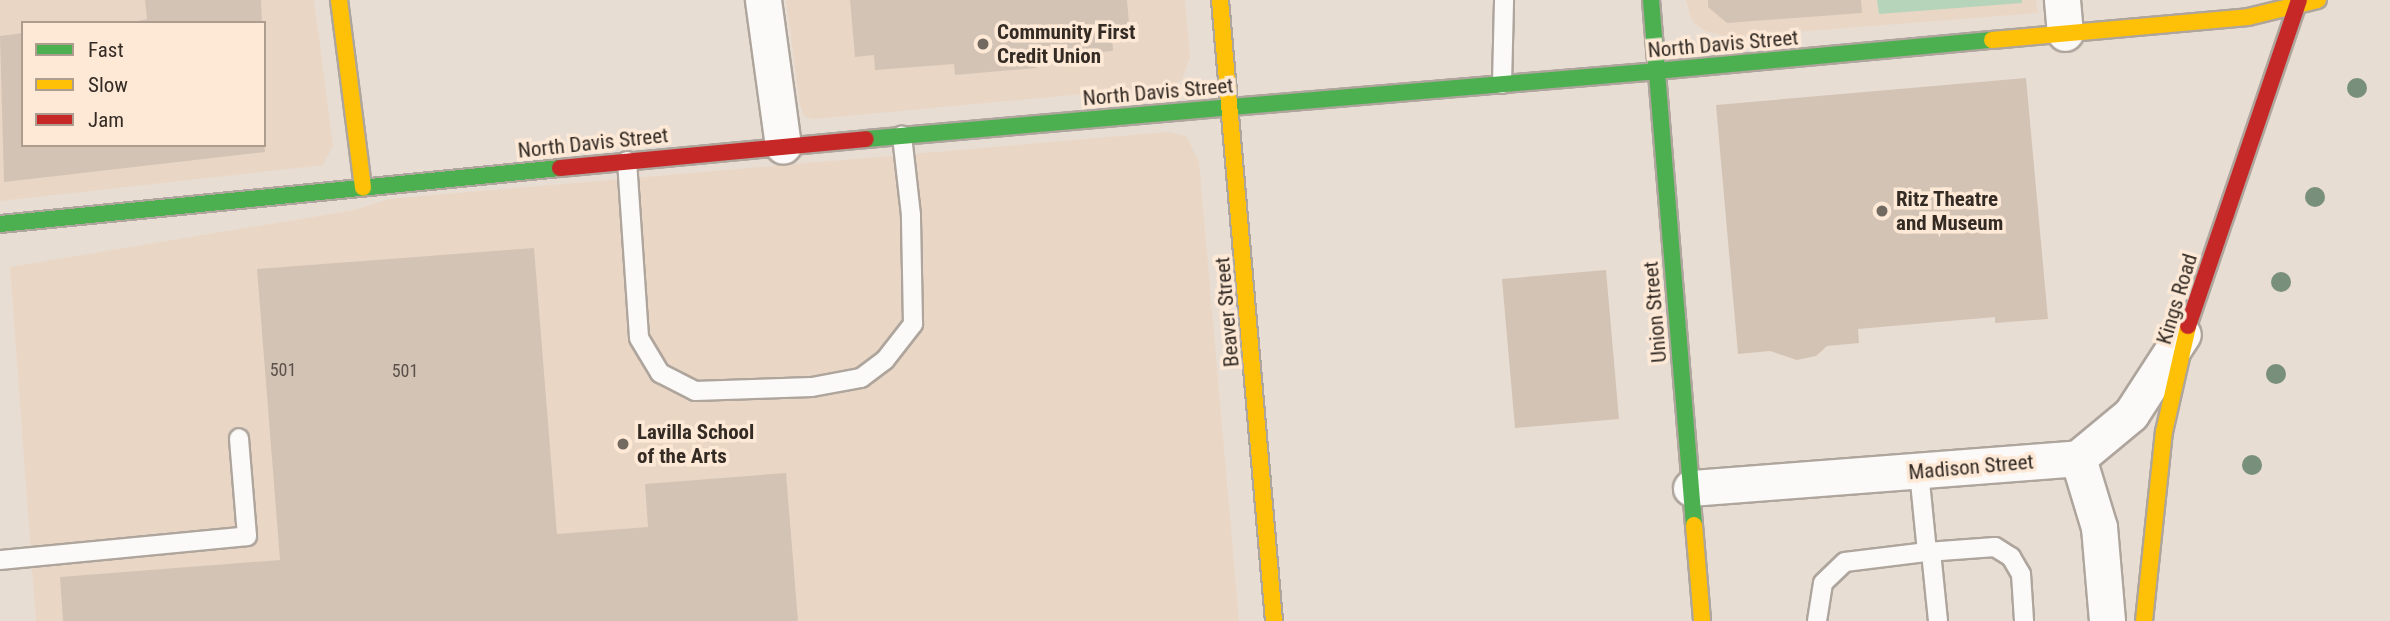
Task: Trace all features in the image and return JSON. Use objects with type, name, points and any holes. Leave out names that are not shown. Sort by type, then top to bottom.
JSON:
[{"type":"main road","points":[[339,0],[363,187]]},
{"type":"main road","name":"Beaver Street","points":[[1220,0],[1274,621]]},
{"type":"main road","name":"Union Street","points":[[1651,0],[1702,621]]},
{"type":"main road","name":"North Davis Street","points":[[0,224],[783,146],[1656,71],[2063,16],[2248,17],[2318,0]]},
{"type":"main road","name":"Kings Road","points":[[2144,621],[2164,432],[2188,327],[2298,4]]},
{"type":"street","points":[[763,0],[783,146]]},
{"type":"street","points":[[2108,621],[2099,527],[2078,458],[2132,414],[2188,327]]},
{"type":"street","name":"Madison Street","points":[[1691,488],[2078,458]]},
{"type":"lane","points":[[1502,83],[1504,0]]},
{"type":"lane","points":[[627,161],[639,338],[660,373],[695,391],[812,387],[861,378],[885,360],[913,324],[911,215],[902,136]]},
{"type":"lane","points":[[0,560],[247,536],[239,438]]},
{"type":"lane","points":[[1919,472],[1938,621]]},
{"type":"lane","points":[[1817,621],[1823,583],[1845,562],[1995,547],[2011,557],[2021,575],[2025,621]]},
{"type":"shaded area","points":[[0,0],[314,0],[333,146],[323,165],[0,201]]},
{"type":"shaded area","points":[[786,0],[1185,0],[1190,57],[1182,80],[1169,86],[813,119],[804,116],[800,104]]},
{"type":"shaded area","points":[[1686,0],[2036,0],[2038,13],[1730,37],[1705,31],[1692,21]]},
{"type":"shaded area","name":"Lavilla School of the Arts","points":[[1168,132],[1186,136],[1199,162],[1239,621],[36,621],[10,267],[355,210],[389,199]]},
{"type":"green space","points":[[1877,0],[2022,0],[2022,3],[1879,14]]},
{"type":"building","points":[[145,0],[261,0],[262,21],[137,21],[147,19]]},
{"type":"building","name":"Community First Credit Union","points":[[850,0],[1127,0],[1130,35],[1112,36],[1113,51],[1037,58],[1037,68],[955,75],[954,64],[875,70],[874,55],[855,57]]},
{"type":"building","points":[[1708,0],[1861,0],[1862,13],[1727,23],[1708,7]]},
{"type":"building","points":[[21,33],[21,147],[264,147],[265,152],[4,182],[0,36]]},
{"type":"building","name":"Ritz Theatre and Museum","points":[[2026,78],[2048,319],[1995,323],[1995,317],[1858,329],[1859,343],[1827,346],[1816,356],[1797,360],[1770,351],[1738,354],[1716,105]]},
{"type":"building","points":[[534,248],[557,534],[648,527],[645,484],[786,473],[798,621],[63,621],[60,577],[280,560],[257,269]]},
{"type":"building","points":[[1606,270],[1619,419],[1515,428],[1502,279]]},
{"type":"traffic: fast","points":[[1651,0],[1694,525]]},
{"type":"traffic: fast","points":[[1656,71],[1992,40]]},
{"type":"traffic: fast","points":[[1230,107],[1656,71]]},
{"type":"traffic: fast","points":[[866,139],[1230,107]]},
{"type":"traffic: fast","points":[[0,224],[560,168]]},
{"type":"traffic: slow","points":[[339,0],[363,187]]},
{"type":"traffic: slow","points":[[1220,0],[1274,621]]},
{"type":"traffic: slow","points":[[1992,40],[2248,17],[2318,0]]},
{"type":"traffic: slow","points":[[2144,621],[2164,432],[2188,326]]},
{"type":"traffic: slow","points":[[1694,525],[1702,621]]},
{"type":"traffic: jam","points":[[2188,326],[2299,0]]},
{"type":"traffic: jam","points":[[560,168],[866,139]]},
{"type":"place","name":"Community First Credit Union","points":[[983,44]]},
{"type":"place","name":"Ritz Theatre and Museum","points":[[1882,211]]},
{"type":"place","name":"Lavilla School of the Arts","points":[[623,444]]}]
